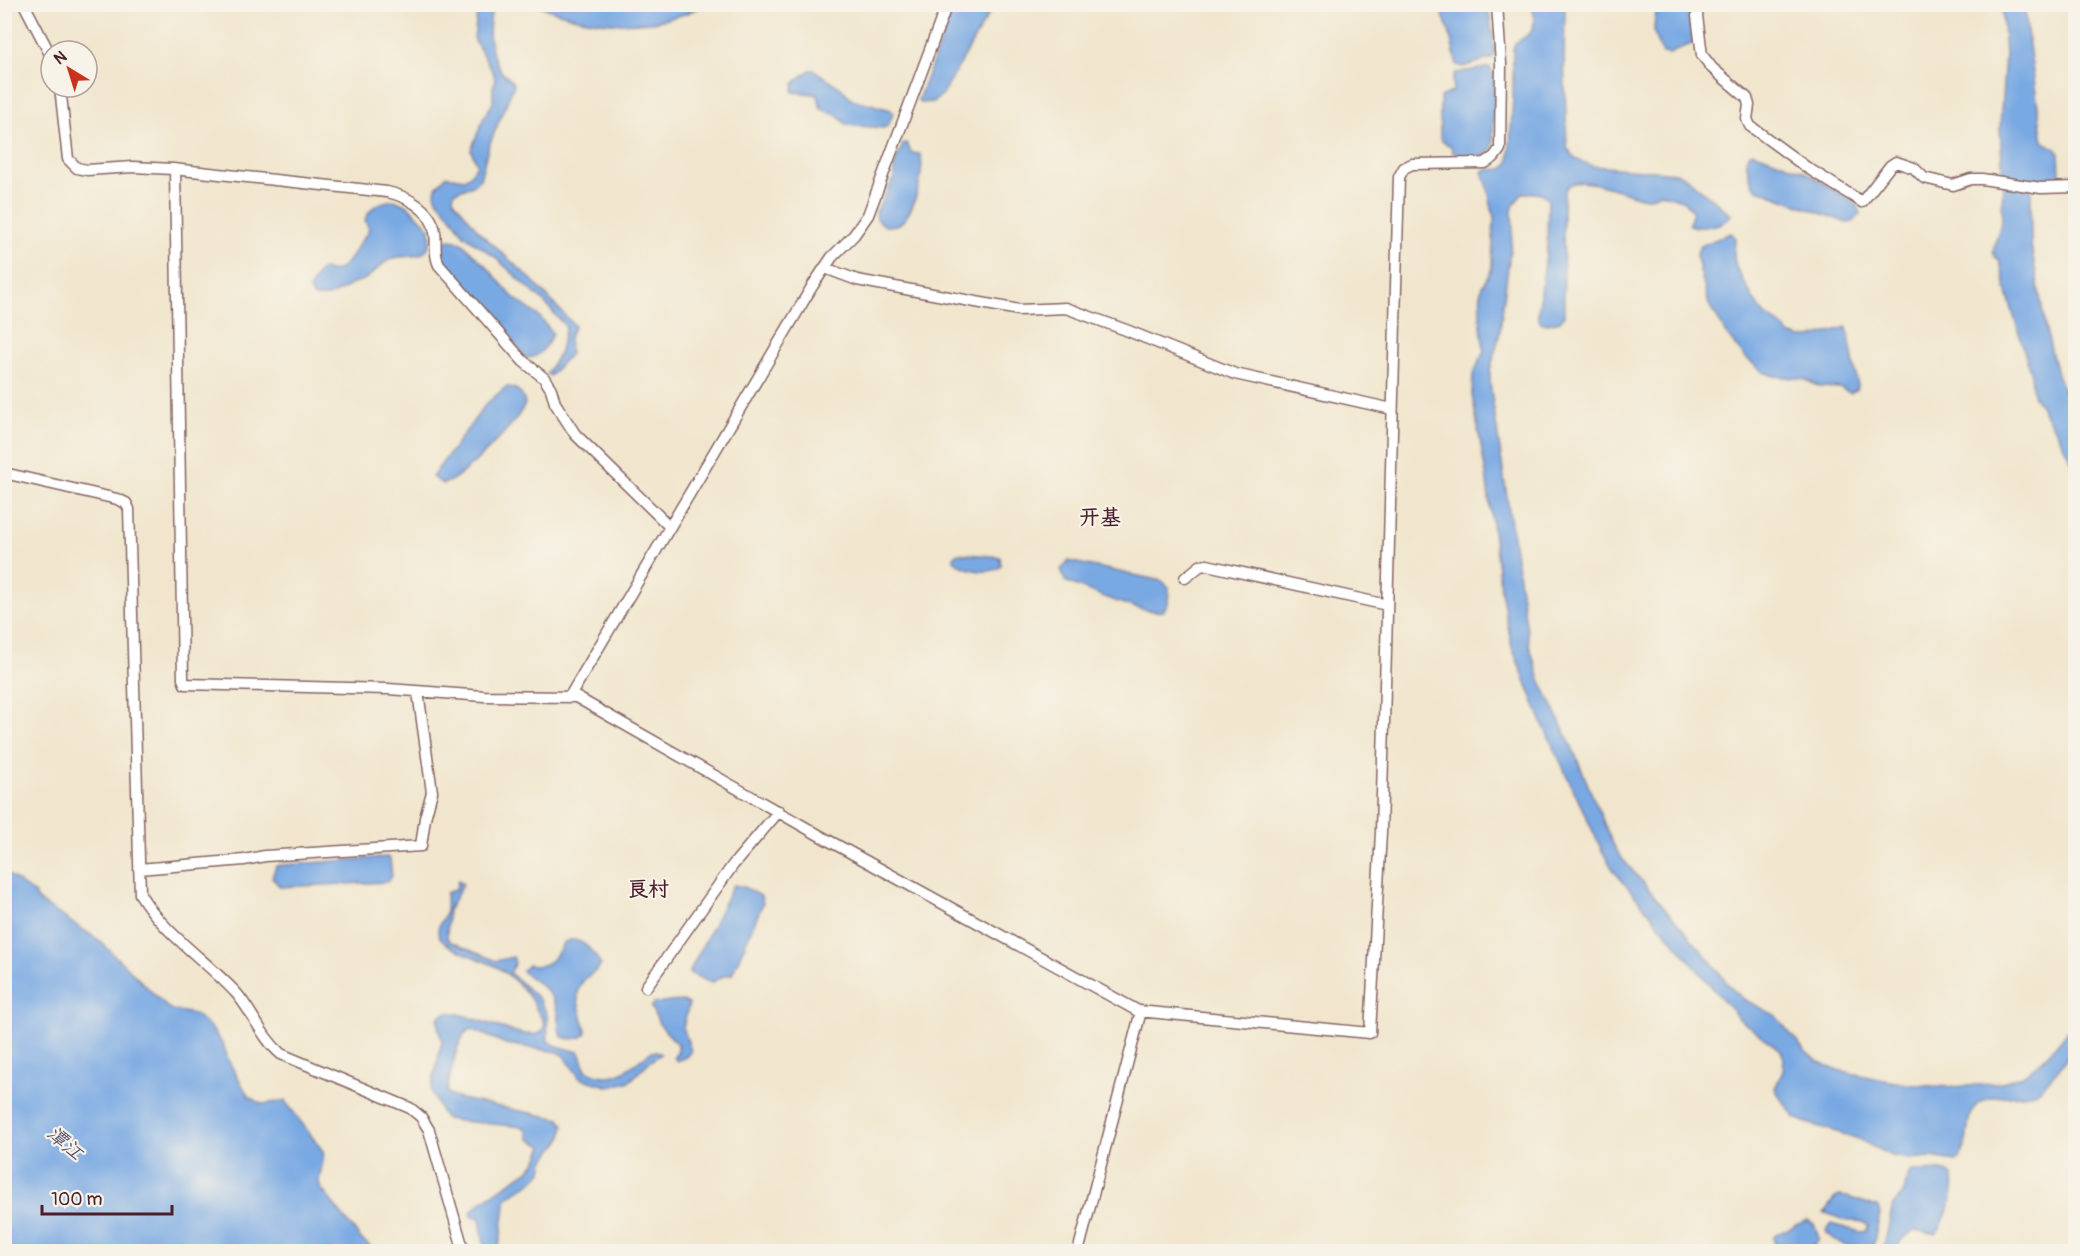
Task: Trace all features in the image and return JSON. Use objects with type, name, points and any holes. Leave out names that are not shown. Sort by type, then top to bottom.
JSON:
[{"type":"street","points":[[24,4],[42,39]]},
{"type":"street","points":[[570,696],[825,268],[832,257],[858,230],[868,214],[947,4]]},
{"type":"street","points":[[175,170],[182,634],[185,684],[388,689],[484,696],[570,696],[584,700],[1114,999],[1141,1011],[1370,1033],[1381,832],[1399,177],[1404,168],[1413,164],[1485,163],[1500,149],[1502,64],[1497,4]]},
{"type":"street","points":[[1699,4],[1697,16],[1702,55],[1712,68],[1747,98],[1749,105],[1747,119],[1750,126],[1806,167],[1862,202],[1890,166],[1896,162],[1914,168],[1924,178],[1953,185],[1982,178],[2000,183],[2041,188],[2076,187]]},
{"type":"street","points":[[61,99],[68,159],[74,167],[87,170],[134,167],[175,170],[387,192],[410,199],[434,226],[436,239],[434,249],[439,265],[523,361],[544,378],[551,389],[555,403],[575,434],[670,527]]},
{"type":"street","points":[[825,268],[856,280],[1019,310],[1066,308],[1235,374],[1392,409]]},
{"type":"street","points":[[4,473],[117,499],[126,503],[129,509],[140,894],[147,907],[235,993],[281,1054],[411,1108],[421,1116],[429,1130],[464,1251]]},
{"type":"street","points":[[1185,578],[1200,566],[1207,565],[1387,605]]},
{"type":"street","points":[[139,869],[244,860],[265,856],[421,846],[432,792],[418,692]]},
{"type":"street","points":[[645,987],[734,865],[779,811]]},
{"type":"street","points":[[1078,1251],[1141,1011]]},
{"type":"water","points":[[478,5],[494,5],[489,30],[493,56],[501,71],[514,85],[488,148],[480,179],[473,185],[454,192],[453,199],[481,234],[531,279],[575,326],[569,337],[570,354],[550,376],[547,373],[559,354],[566,327],[544,302],[495,257],[464,235],[435,194],[436,187],[446,176],[465,179],[477,165],[471,150],[484,117],[493,103],[494,74],[474,39]]},
{"type":"water","points":[[538,5],[704,5],[685,14],[664,19],[643,23],[621,23],[578,18]]},
{"type":"water","points":[[955,5],[994,5],[942,95],[933,102],[920,103],[918,100]]},
{"type":"water","points":[[1439,5],[1488,5],[1495,52],[1493,58],[1463,67],[1457,65],[1449,31]]},
{"type":"water","points":[[1533,5],[1565,5],[1567,147],[1575,159],[1593,166],[1676,173],[1688,179],[1731,215],[1723,222],[1699,227],[1689,224],[1693,212],[1685,201],[1660,193],[1647,198],[1591,183],[1571,184],[1564,192],[1563,208],[1564,315],[1560,321],[1547,324],[1540,322],[1538,316],[1547,246],[1548,200],[1542,193],[1522,193],[1514,205],[1499,337],[1490,370],[1490,383],[1529,644],[1539,677],[1620,856],[1730,987],[1745,1000],[1775,1015],[1805,1051],[1816,1060],[1833,1069],[1906,1084],[1960,1087],[1996,1083],[2014,1079],[2032,1069],[2052,1050],[2075,1021],[2076,1044],[2044,1085],[2034,1093],[1988,1099],[1976,1106],[1969,1119],[1964,1149],[1956,1161],[1931,1157],[1911,1159],[1891,1156],[1856,1138],[1795,1118],[1775,1088],[1783,1071],[1784,1058],[1781,1051],[1739,1019],[1614,871],[1603,853],[1540,718],[1512,647],[1500,586],[1486,474],[1472,395],[1473,375],[1484,351],[1480,317],[1481,288],[1491,271],[1492,264],[1494,219],[1487,184],[1482,172],[1503,169],[1509,162],[1513,49],[1515,43],[1533,29]]},
{"type":"water","points":[[1657,5],[1695,5],[1695,41],[1693,43],[1669,54],[1663,53],[1655,35]]},
{"type":"water","points":[[2002,5],[2025,5],[2043,141],[2059,152],[2060,177],[2054,180],[2033,179],[2031,244],[2045,326],[2057,374],[2075,417],[2075,468],[2056,431],[2033,395],[2031,374],[2000,262],[1993,251],[2002,219],[2003,178],[2000,127],[2005,56]]},
{"type":"water","points":[[1490,67],[1494,77],[1493,146],[1486,155],[1466,157],[1453,153],[1451,146],[1443,142],[1440,137],[1440,97],[1453,91],[1453,78],[1456,73]]},
{"type":"water","points":[[810,70],[814,70],[841,88],[852,99],[891,110],[893,113],[888,126],[883,128],[847,125],[838,116],[821,109],[818,96],[815,94],[793,92],[796,82]]},
{"type":"water","points":[[906,143],[912,153],[920,154],[920,180],[914,202],[904,219],[897,225],[885,226],[877,219],[876,212],[894,178],[894,166],[903,144]]},
{"type":"water","points":[[1753,152],[1804,171],[1858,205],[1860,214],[1852,222],[1847,223],[1757,189],[1747,168],[1748,154]]},
{"type":"water","points":[[394,200],[408,206],[430,228],[428,248],[416,256],[391,259],[363,280],[333,294],[323,297],[313,296],[309,290],[319,271],[324,269],[335,271],[345,265],[369,229],[365,220],[370,211],[384,202]]},
{"type":"water","points":[[1731,233],[1735,237],[1736,267],[1765,315],[1781,325],[1789,334],[1800,338],[1810,338],[1847,327],[1858,386],[1856,390],[1850,393],[1840,388],[1820,387],[1804,379],[1774,376],[1763,372],[1745,357],[1731,340],[1709,305],[1696,255],[1700,246]]},
{"type":"water","points":[[447,240],[460,241],[513,297],[540,317],[553,334],[539,354],[526,358],[444,261],[440,248]]},
{"type":"water","points":[[506,387],[519,391],[525,404],[512,423],[488,449],[452,480],[443,484],[432,477],[486,404]]},
{"type":"water","points":[[958,553],[1000,557],[1001,566],[991,571],[970,569],[954,560]]},
{"type":"water","points":[[1068,561],[1162,581],[1169,587],[1168,604],[1163,611],[1141,609],[1065,581],[1061,570]]},
{"type":"water","points":[[387,857],[390,859],[392,876],[388,882],[280,887],[272,877],[276,866]]},
{"type":"water","name":"潭江","points":[[5,872],[35,894],[40,902],[99,940],[166,1006],[172,1010],[194,1014],[211,1028],[224,1046],[228,1060],[249,1097],[262,1104],[285,1101],[323,1151],[320,1187],[362,1240],[374,1249],[389,1251],[5,1251]]},
{"type":"water","points":[[458,880],[463,884],[448,911],[447,938],[451,942],[496,961],[513,957],[515,962],[510,973],[538,998],[547,1014],[548,1041],[579,1052],[586,1070],[606,1076],[622,1073],[651,1052],[657,1051],[661,1054],[630,1081],[610,1087],[580,1078],[564,1056],[558,1052],[506,1044],[471,1029],[466,1032],[455,1055],[448,1093],[457,1098],[560,1119],[564,1125],[562,1138],[544,1161],[542,1172],[535,1180],[506,1200],[497,1251],[478,1251],[484,1244],[480,1219],[472,1217],[471,1212],[481,1202],[530,1169],[543,1146],[529,1139],[524,1127],[445,1118],[431,1091],[442,1041],[438,1018],[445,1013],[454,1013],[518,1033],[532,1035],[541,1032],[544,1024],[529,996],[507,974],[495,966],[448,945],[439,936],[439,926],[446,911],[446,893],[456,889]]},
{"type":"water","points":[[733,885],[744,887],[761,896],[763,903],[732,974],[711,983],[689,973]]},
{"type":"water","points":[[570,940],[584,945],[601,965],[585,978],[578,992],[586,1031],[585,1035],[573,1039],[561,1036],[557,1011],[547,991],[522,971],[528,965],[540,966],[550,962],[563,943]]},
{"type":"water","points":[[683,1001],[689,1004],[683,1027],[691,1051],[686,1057],[677,1061],[674,1057],[678,1051],[678,1045],[660,1025],[651,1007],[655,1003]]},
{"type":"water","points":[[1911,1171],[1938,1171],[1951,1175],[1953,1189],[1949,1207],[1936,1234],[1915,1230],[1902,1239],[1895,1251],[1883,1251],[1893,1205],[1904,1193],[1907,1177]]},
{"type":"water","points":[[1839,1196],[1878,1207],[1880,1214],[1872,1251],[1848,1246],[1827,1233],[1826,1230],[1831,1224],[1861,1232],[1867,1231],[1868,1225],[1865,1223],[1843,1220],[1824,1213]]},
{"type":"water","points":[[1807,1220],[1814,1224],[1819,1239],[1815,1245],[1795,1252],[1787,1251],[1776,1244],[1773,1238],[1776,1235]]},
{"type":"district","name":"开基","points":[[1100,517]]},
{"type":"district","name":"良村","points":[[648,889]]}]
